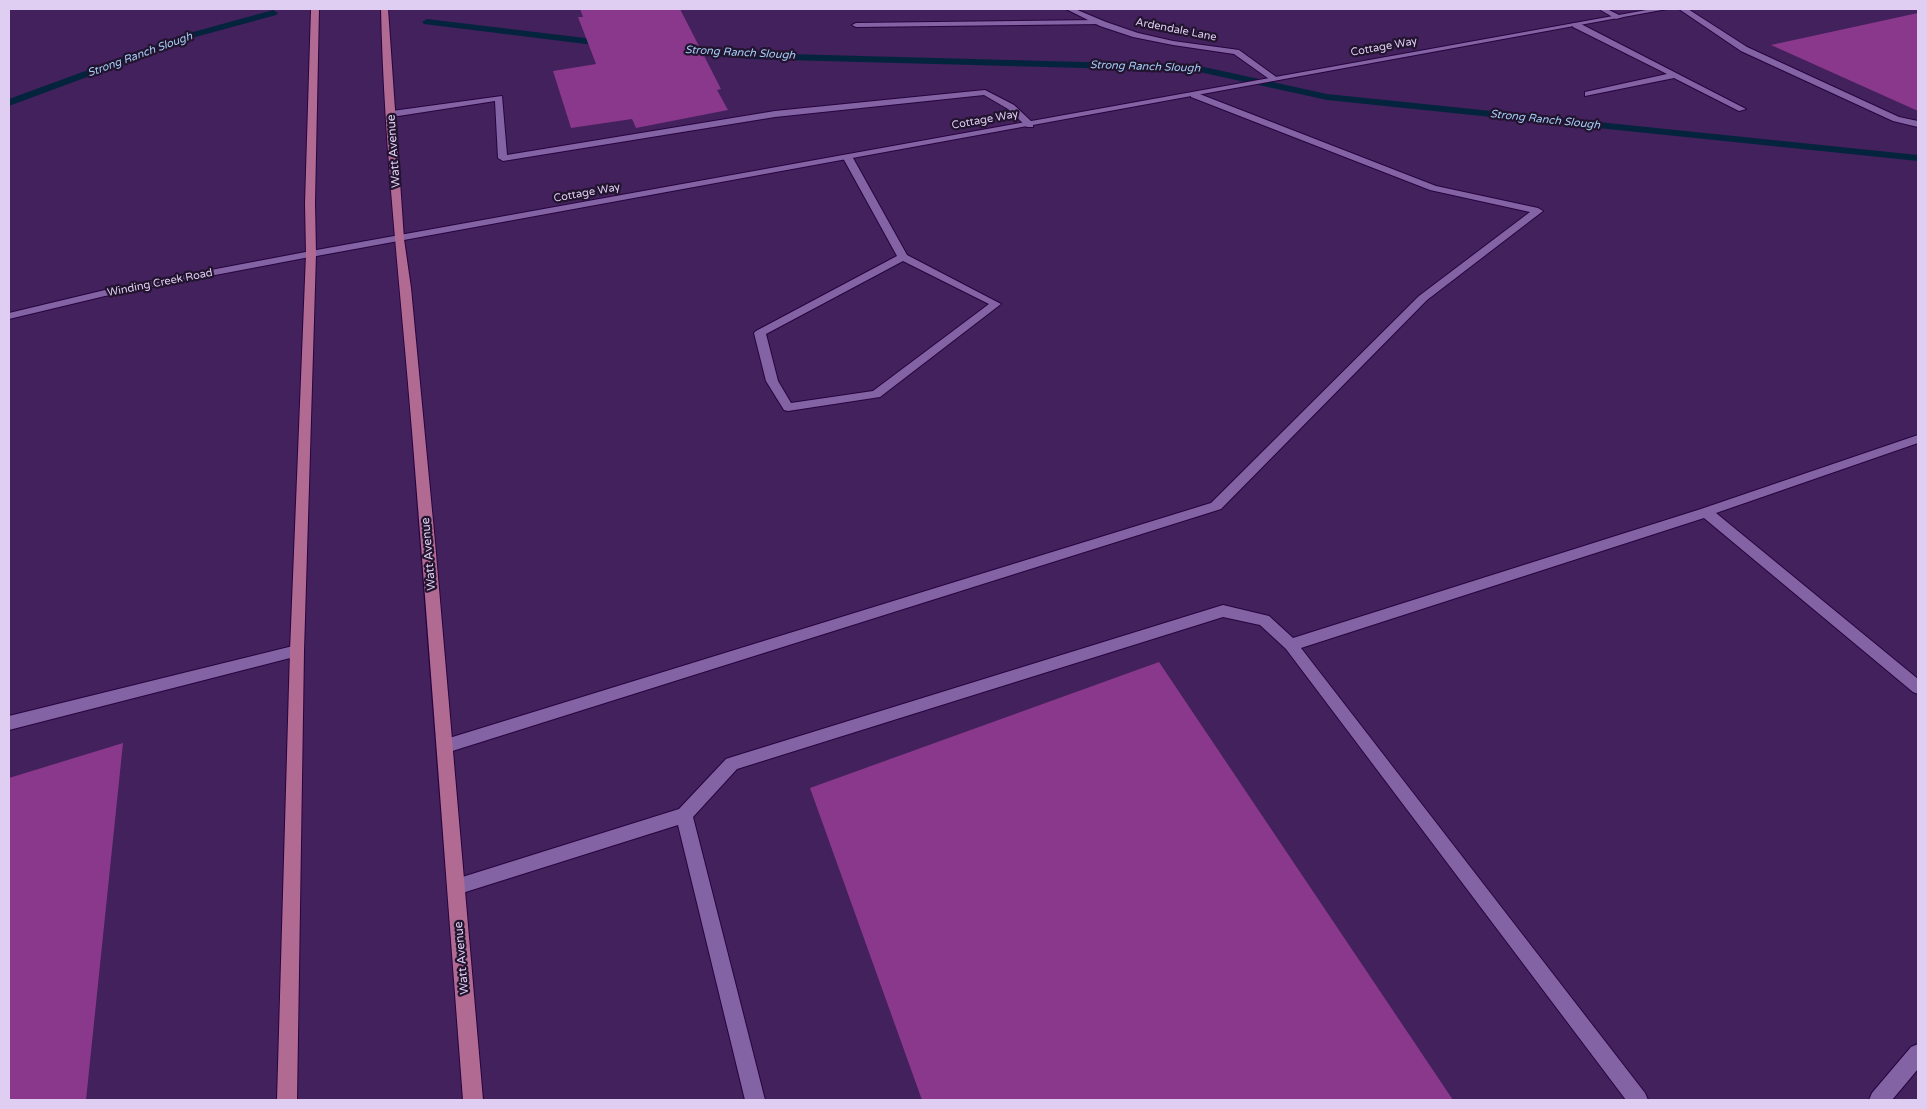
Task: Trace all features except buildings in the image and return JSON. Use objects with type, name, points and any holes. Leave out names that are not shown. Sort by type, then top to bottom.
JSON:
[{"type":"main road","points":[[287,1100],[296,650],[311,254],[310,202],[315,9]]},
{"type":"main road","name":"Watt Avenue","points":[[384,9],[399,239],[406,288],[446,746],[473,1100]]},
{"type":"street","name":"Ardendale Lane","points":[[1070,9],[1098,22],[1136,35],[1236,52],[1275,79]]},
{"type":"street","points":[[1602,9],[1619,17]]},
{"type":"street","name":"Cottage Way","points":[[311,254],[1663,9]]},
{"type":"street","points":[[1683,9],[1744,50],[1896,119],[1918,124]]},
{"type":"street","points":[[856,25],[1098,22]]},
{"type":"street","points":[[1576,24],[1742,109]]},
{"type":"street","points":[[1588,94],[1676,75]]},
{"type":"street","points":[[392,114],[499,98],[503,158],[775,114],[985,92],[1012,107],[1030,125]]},
{"type":"street","points":[[446,746],[1216,506],[1423,298],[1538,211],[1433,188],[1194,94]]},
{"type":"street","points":[[848,158],[903,257],[996,304],[876,394],[788,407],[772,381],[760,334],[903,257]]},
{"type":"street","name":"Winding Creek Road","points":[[9,316],[105,293],[311,254]]},
{"type":"street","points":[[1291,645],[1706,512],[1918,439]]},
{"type":"street","points":[[1706,512],[1918,688]]},
{"type":"street","points":[[456,887],[684,815],[732,764],[1223,611],[1264,620],[1291,645],[1638,1100]]},
{"type":"street","points":[[9,723],[296,650]]},
{"type":"street","points":[[684,815],[755,1100]]},
{"type":"street","points":[[1879,1100],[1918,1054]]},
{"type":"waterway","name":"Strong Ranch Slough","points":[[9,103],[189,36],[273,13]]},
{"type":"waterway","name":"Strong Ranch Slough","points":[[427,22],[610,44]]},
{"type":"waterway","name":"Strong Ranch Slough","points":[[678,50],[750,56],[1195,68],[1327,97],[1918,158]]}]
